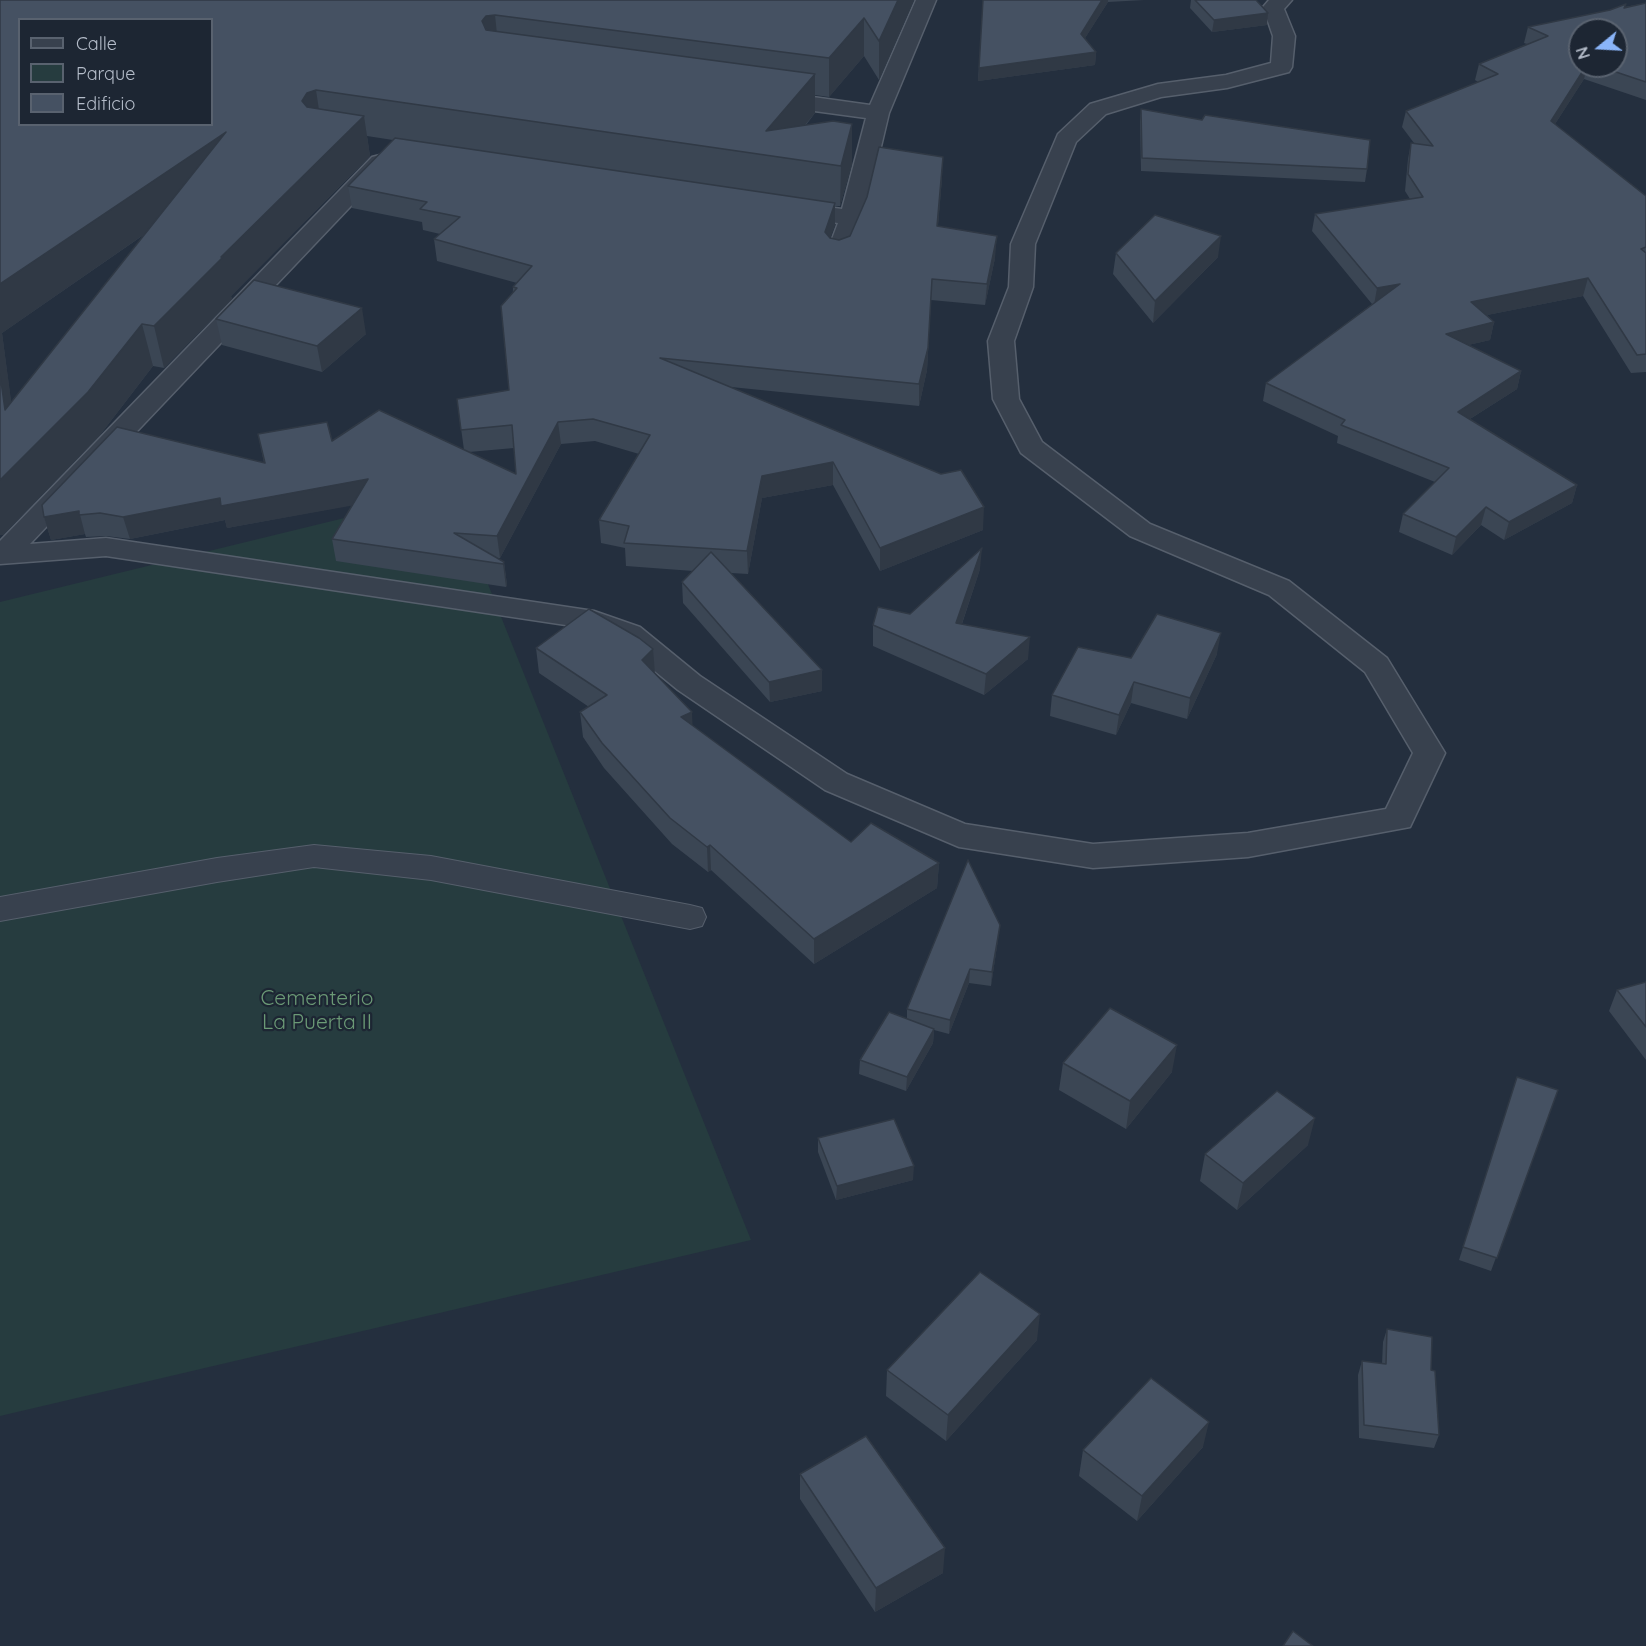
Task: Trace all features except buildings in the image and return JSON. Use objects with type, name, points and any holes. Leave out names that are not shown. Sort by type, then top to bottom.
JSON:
[{"type":"street","points":[[839,252],[852,218],[878,113],[926,0]]},
{"type":"street","points":[[2,555],[106,547],[582,618],[628,634],[690,683],[836,782],[959,835],[1093,856],[1248,845],[1398,819],[1429,753],[1376,665],[1278,588],[1140,530],[1030,447],[1006,399],[1000,341],[1021,287],[1023,244],[1066,139],[1098,109],[1158,91],[1227,81],[1281,67],[1284,36],[1274,7],[1282,0]]},
{"type":"street","points":[[748,95],[878,113]]},
{"type":"street","points":[[2,555],[387,149]]},
{"type":"street","points":[[769,206],[852,218]]},
{"type":"lane","points":[[0,909],[217,870],[314,856],[431,868],[690,917]]},
{"type":"green space","name":"Cementerio La Puerta II","points":[[451,492],[751,1240],[0,1416],[0,602]]}]
